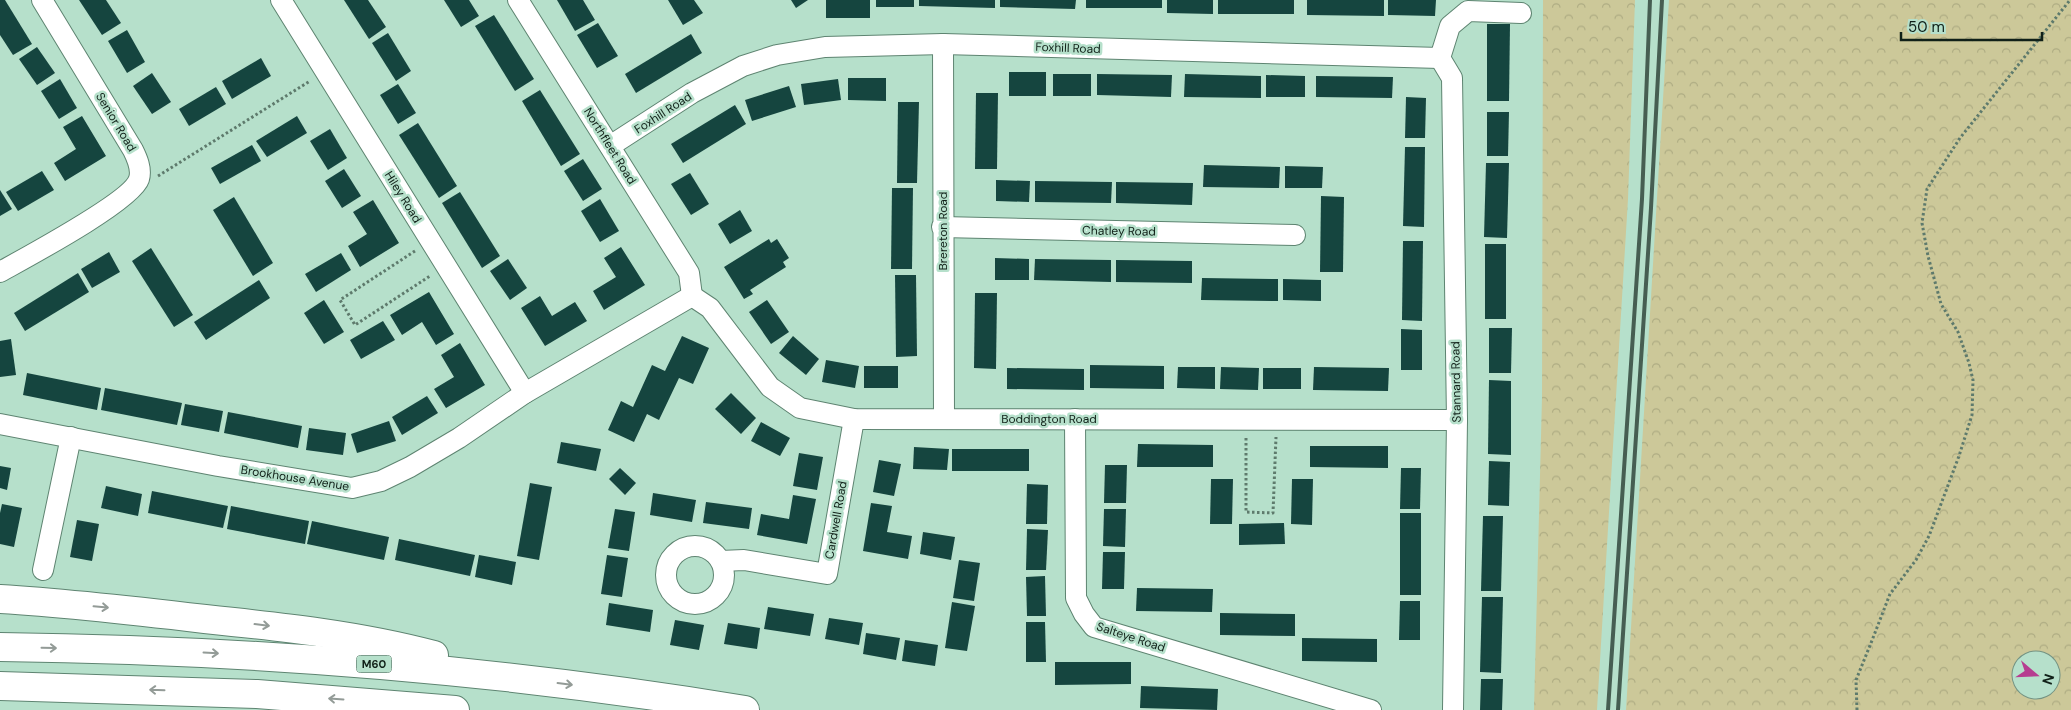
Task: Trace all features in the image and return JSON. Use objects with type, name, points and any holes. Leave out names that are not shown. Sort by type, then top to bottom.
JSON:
[{"type":"highway","points":[[0,599],[245,623],[368,640],[522,679]]},
{"type":"highway","name":"M60","points":[[0,647],[133,649],[436,669],[745,710]]},
{"type":"highway","points":[[0,686],[257,694],[455,710]]},
{"type":"street","name":"Senior Road","points":[[0,272],[105,209],[134,187],[140,174],[138,158],[42,0]]},
{"type":"street","name":"Hiley Road","points":[[281,0],[526,393]]},
{"type":"street","name":"Northfleet Road","points":[[518,0],[689,273],[692,296]]},
{"type":"street","points":[[1440,58],[1450,26],[1468,11],[1521,13]]},
{"type":"street","name":"Foxhill Road","points":[[610,146],[692,94],[742,66],[778,55],[825,47],[943,44],[1440,58]]},
{"type":"street","name":"Brereton Road","points":[[943,44],[944,418]]},
{"type":"street","name":"Stannard Road","points":[[1440,58],[1452,78],[1457,420],[1453,710]]},
{"type":"street","name":"Chatley Road","points":[[942,227],[1295,235]]},
{"type":"street","name":"Boddington Road","points":[[692,296],[710,308],[770,387],[800,408],[854,419],[1457,420]]},
{"type":"street","name":"Brookhouse Avenue","points":[[0,424],[228,468],[352,488],[381,481],[410,467],[459,438],[526,393],[692,296]]},
{"type":"street","name":"Cardwell Road","points":[[720,561],[744,560],[827,574],[854,419]]},
{"type":"street","name":"Salteye Road","points":[[1075,419],[1076,598],[1084,614],[1094,627],[1371,710]]},
{"type":"street","points":[[43,570],[70,438]]},
{"type":"path","points":[[1857,710],[1856,680],[1890,594],[1916,560],[1929,536],[1972,415],[1973,380],[1969,363],[1958,332],[1941,304],[1928,256],[1922,223],[1927,189],[1940,165],[1960,138],[2070,0]]},
{"type":"path","points":[[155,178],[326,72]]},
{"type":"path","points":[[430,241],[340,300],[356,324],[446,265]]},
{"type":"path","points":[[1246,419],[1246,512],[1273,513],[1277,419]]},
{"type":"green space","points":[[1543,0],[1635,0],[1628,199],[1597,710],[1534,710],[1542,397]]},
{"type":"green space","points":[[1669,0],[2071,0],[2071,710],[1626,710]]},
{"type":"building","points":[[0,0],[5,0],[32,44],[13,55],[0,35]]},
{"type":"building","points":[[79,0],[106,0],[121,23],[102,35]]},
{"type":"building","points":[[344,0],[368,0],[386,27],[369,39]]},
{"type":"building","points":[[444,0],[469,0],[479,16],[461,27]]},
{"type":"building","points":[[557,0],[583,0],[595,20],[575,31]]},
{"type":"building","points":[[668,0],[694,0],[703,13],[683,25]]},
{"type":"building","points":[[791,0],[808,0],[796,8]]},
{"type":"building","points":[[826,0],[870,0],[870,18],[826,18]]},
{"type":"building","points":[[876,0],[914,0],[914,7],[876,7]]},
{"type":"building","points":[[919,0],[995,0],[995,8],[919,6]]},
{"type":"building","points":[[1000,0],[1076,0],[1075,9],[1000,7]]},
{"type":"building","points":[[1086,0],[1162,0],[1162,8],[1086,8]]},
{"type":"building","points":[[1167,0],[1213,0],[1213,14],[1167,13]]},
{"type":"building","points":[[1218,0],[1294,0],[1294,14],[1218,14]]},
{"type":"building","points":[[1307,0],[1384,0],[1384,16],[1307,15]]},
{"type":"building","points":[[1388,0],[1436,0],[1435,16],[1388,15]]},
{"type":"building","points":[[494,15],[534,79],[515,91],[475,26]]},
{"type":"building","points":[[598,23],[618,56],[597,68],[577,35]]},
{"type":"building","points":[[1487,24],[1510,24],[1509,101],[1487,101]]},
{"type":"building","points":[[127,30],[145,62],[127,73],[108,41]]},
{"type":"building","points":[[388,33],[411,71],[396,81],[372,43]]},
{"type":"building","points":[[691,34],[702,53],[636,93],[625,74]]},
{"type":"building","points":[[37,47],[55,73],[37,85],[19,59]]},
{"type":"building","points":[[261,58],[271,76],[232,99],[222,81]]},
{"type":"building","points":[[1009,72],[1046,72],[1046,96],[1009,96]]},
{"type":"building","points":[[152,73],[171,102],[152,114],[133,86]]},
{"type":"building","points":[[1053,74],[1091,74],[1091,96],[1053,96]]},
{"type":"building","points":[[1097,74],[1172,75],[1171,97],[1097,95]]},
{"type":"building","points":[[1185,74],[1261,76],[1261,98],[1184,97]]},
{"type":"building","points":[[1266,75],[1305,76],[1305,97],[1266,97]]},
{"type":"building","points":[[1316,76],[1393,77],[1392,98],[1316,97]]},
{"type":"building","points":[[848,78],[886,78],[886,101],[848,100]]},
{"type":"building","points":[[60,79],[77,108],[59,119],[41,91]]},
{"type":"building","points":[[838,79],[841,100],[804,105],[801,84]]},
{"type":"building","points":[[398,84],[416,113],[398,124],[380,95]]},
{"type":"building","points":[[789,86],[796,107],[752,121],[745,100]]},
{"type":"building","points":[[216,87],[226,104],[189,126],[179,109]]},
{"type":"building","points":[[540,90],[580,154],[561,166],[522,101]]},
{"type":"building","points":[[976,93],[998,93],[997,169],[975,169]]},
{"type":"building","points":[[1406,97],[1426,98],[1425,138],[1405,138]]},
{"type":"building","points":[[898,102],[919,102],[917,183],[897,183]]},
{"type":"building","points":[[735,105],[746,124],[683,163],[671,144]]},
{"type":"building","points":[[1487,112],[1509,112],[1508,156],[1487,156]]},
{"type":"building","points":[[82,116],[106,156],[65,181],[54,163],[76,149],[63,127]]},
{"type":"building","points":[[297,116],[307,133],[267,157],[256,141]]},
{"type":"building","points":[[418,123],[457,186],[439,198],[399,135]]},
{"type":"building","points":[[330,129],[347,158],[328,170],[310,141]]},
{"type":"building","points":[[252,145],[261,161],[220,184],[211,168]]},
{"type":"building","points":[[1405,147],[1425,147],[1424,227],[1403,226]]},
{"type":"building","points":[[583,159],[602,189],[583,201],[564,171]]},
{"type":"building","points":[[1486,163],[1509,163],[1507,238],[1484,237]]},
{"type":"building","points":[[1204,165],[1280,167],[1279,188],[1203,187]]},
{"type":"building","points":[[1285,166],[1323,167],[1322,188],[1285,188]]},
{"type":"building","points":[[344,169],[361,196],[342,208],[325,181]]},
{"type":"building","points":[[42,171],[54,190],[18,211],[6,192]]},
{"type":"building","points":[[690,173],[709,204],[691,215],[671,184]]},
{"type":"building","points":[[996,180],[1030,181],[1029,202],[996,201]]},
{"type":"building","points":[[1035,181],[1112,182],[1111,203],[1035,202]]},
{"type":"building","points":[[1116,182],[1193,183],[1192,205],[1116,203]]},
{"type":"building","points":[[892,188],[913,188],[912,269],[891,269]]},
{"type":"building","points":[[0,190],[12,209],[0,216]]},
{"type":"building","points":[[460,192],[500,256],[482,268],[442,203]]},
{"type":"building","points":[[1321,196],[1344,197],[1343,272],[1320,272]]},
{"type":"building","points":[[234,197],[273,263],[253,276],[213,210]]},
{"type":"building","points":[[600,199],[619,231],[600,242],[581,211]]},
{"type":"building","points":[[373,200],[399,243],[360,267],[348,246],[367,234],[353,212]]},
{"type":"building","points":[[740,210],[752,231],[730,244],[718,224]]},
{"type":"building","points":[[769,239],[771,243],[777,239],[789,258],[783,262],[786,267],[750,290],[753,294],[744,299],[724,267]]},
{"type":"building","points":[[1403,241],[1423,241],[1422,321],[1402,320]]},
{"type":"building","points":[[1485,244],[1506,244],[1506,319],[1485,319]]},
{"type":"building","points":[[621,247],[645,285],[604,310],[593,291],[616,277],[604,258]]},
{"type":"building","points":[[151,248],[193,315],[174,327],[132,261]]},
{"type":"building","points":[[109,252],[120,272],[92,288],[81,269]]},
{"type":"building","points":[[341,253],[351,270],[316,292],[305,274]]},
{"type":"building","points":[[995,258],[1029,259],[1029,280],[995,280]]},
{"type":"building","points":[[508,259],[527,288],[510,300],[490,271]]},
{"type":"building","points":[[1035,259],[1111,260],[1111,282],[1034,280]]},
{"type":"building","points":[[1116,260],[1192,261],[1192,283],[1116,282]]},
{"type":"building","points":[[78,273],[89,292],[25,331],[14,313]]},
{"type":"building","points":[[895,275],[916,275],[917,356],[896,357]]},
{"type":"building","points":[[1202,278],[1278,279],[1278,301],[1201,300]]},
{"type":"building","points":[[1283,279],[1321,280],[1321,301],[1283,300]]},
{"type":"building","points":[[259,280],[270,298],[206,340],[194,322]]},
{"type":"building","points":[[429,292],[454,334],[436,345],[422,322],[402,335],[390,315]]},
{"type":"building","points":[[975,293],[997,293],[996,369],[974,368]]},
{"type":"building","points":[[540,296],[552,316],[575,302],[587,321],[545,346],[521,308]]},
{"type":"building","points":[[324,300],[344,332],[324,344],[304,313]]},
{"type":"building","points":[[767,300],[789,332],[771,344],[749,312]]},
{"type":"building","points":[[383,321],[395,340],[361,359],[350,340]]},
{"type":"building","points":[[1489,328],[1512,328],[1511,373],[1489,373]]},
{"type":"building","points":[[1401,329],[1422,330],[1422,370],[1401,370]]},
{"type":"building","points":[[682,336],[709,348],[693,384],[679,378],[659,420],[647,414],[634,442],[608,430],[621,401],[633,407],[652,365],[665,371]]},
{"type":"building","points":[[793,336],[819,359],[806,375],[779,353]]},
{"type":"building","points":[[11,339],[16,375],[0,377],[0,341]]},
{"type":"building","points":[[460,343],[485,385],[446,408],[434,389],[454,377],[441,355]]},
{"type":"building","points":[[826,360],[859,366],[855,388],[822,382]]},
{"type":"building","points":[[1090,365],[1164,366],[1164,389],[1090,388]]},
{"type":"building","points":[[864,366],[898,366],[898,388],[864,388]]},
{"type":"building","points":[[1178,367],[1215,367],[1215,389],[1177,388]]},
{"type":"building","points":[[1221,367],[1259,368],[1258,390],[1220,389]]},
{"type":"building","points":[[1314,367],[1389,368],[1388,391],[1313,390]]},
{"type":"building","points":[[1007,368],[1084,369],[1084,390],[1007,389]]},
{"type":"building","points":[[1263,368],[1301,368],[1301,389],[1263,389]]},
{"type":"building","points":[[27,373],[101,388],[97,410],[23,395]]},
{"type":"building","points":[[1489,380],[1511,381],[1511,455],[1488,454]]},
{"type":"building","points":[[105,388],[182,403],[177,425],[101,410]]},
{"type":"building","points":[[731,393],[756,418],[741,434],[715,409]]},
{"type":"building","points":[[427,396],[438,413],[402,435],[392,417]]},
{"type":"building","points":[[185,404],[223,411],[219,432],[181,425]]},
{"type":"building","points":[[228,412],[302,426],[298,448],[224,433]]},
{"type":"building","points":[[389,421],[396,441],[357,453],[351,434]]},
{"type":"building","points":[[761,422],[790,438],[780,456],[751,441]]},
{"type":"building","points":[[309,428],[346,433],[343,455],[306,450]]},
{"type":"building","points":[[561,442],[601,449],[596,471],[557,463]]},
{"type":"building","points":[[1138,444],[1213,445],[1213,467],[1137,467]]},
{"type":"building","points":[[1310,446],[1388,446],[1388,468],[1310,467]]},
{"type":"building","points":[[914,447],[949,449],[947,470],[913,469]]},
{"type":"building","points":[[952,449],[1029,449],[1029,471],[952,471]]},
{"type":"building","points":[[799,453],[823,457],[817,490],[793,486]]},
{"type":"building","points":[[879,460],[901,464],[894,496],[873,492]]},
{"type":"building","points":[[1489,461],[1510,462],[1509,506],[1488,505]]},
{"type":"building","points":[[1105,465],[1127,465],[1126,503],[1104,503]]},
{"type":"building","points":[[0,466],[11,468],[7,490],[0,488]]},
{"type":"building","points":[[620,468],[636,483],[625,495],[609,479]]},
{"type":"building","points":[[1401,468],[1421,468],[1420,509],[1400,509]]},
{"type":"building","points":[[1211,479],[1233,479],[1232,524],[1210,524]]},
{"type":"building","points":[[1292,479],[1313,479],[1312,525],[1291,524]]},
{"type":"building","points":[[530,483],[552,487],[539,560],[517,556]]},
{"type":"building","points":[[1027,484],[1048,485],[1047,524],[1026,524]]},
{"type":"building","points":[[106,486],[142,494],[138,516],[101,508]]},
{"type":"building","points":[[152,491],[228,506],[223,528],[148,513]]},
{"type":"building","points":[[653,493],[696,500],[692,522],[650,515]]},
{"type":"building","points":[[793,495],[816,499],[807,544],[757,535],[761,514],[789,519]]},
{"type":"building","points":[[706,502],[752,508],[749,529],[703,523]]},
{"type":"building","points":[[871,503],[892,506],[887,532],[912,536],[908,559],[863,551]]},
{"type":"building","points":[[2,504],[22,508],[14,547],[0,544],[0,513]]},
{"type":"building","points":[[231,506],[309,521],[305,544],[227,529]]},
{"type":"building","points":[[615,509],[635,512],[629,551],[608,548]]},
{"type":"building","points":[[1104,509],[1126,509],[1125,547],[1103,546]]},
{"type":"building","points":[[1400,513],[1421,513],[1421,595],[1400,595]]},
{"type":"building","points":[[1483,516],[1503,516],[1501,591],[1481,591]]},
{"type":"building","points":[[77,520],[99,524],[92,561],[70,557]]},
{"type":"building","points":[[312,521],[389,537],[384,560],[307,544]]},
{"type":"building","points":[[1284,523],[1285,544],[1239,545],[1239,524]]},
{"type":"building","points":[[1027,529],[1048,530],[1046,570],[1026,570]]},
{"type":"building","points":[[923,532],[955,537],[951,560],[920,554]]},
{"type":"building","points":[[399,539],[475,555],[470,576],[395,560]]},
{"type":"building","points":[[1103,552],[1125,552],[1124,589],[1102,589]]},
{"type":"building","points":[[479,555],[516,562],[512,585],[475,577]]},
{"type":"building","points":[[607,555],[628,558],[622,597],[601,594]]},
{"type":"building","points":[[959,560],[980,563],[974,601],[953,598]]},
{"type":"building","points":[[1045,576],[1046,616],[1027,616],[1026,577]]},
{"type":"building","points":[[1137,588],[1213,589],[1212,612],[1136,611]]},
{"type":"building","points":[[1482,597],[1503,597],[1501,673],[1480,672]]},
{"type":"building","points":[[1400,601],[1420,601],[1420,640],[1399,640]]},
{"type":"building","points":[[952,602],[975,606],[967,651],[945,648]]},
{"type":"building","points":[[609,603],[653,610],[650,632],[606,625]]},
{"type":"building","points":[[768,607],[814,614],[810,636],[764,629]]},
{"type":"building","points":[[1220,613],[1295,614],[1295,636],[1220,635]]},
{"type":"building","points":[[829,618],[863,623],[859,645],[825,639]]},
{"type":"building","points":[[675,620],[704,625],[699,650],[670,645]]},
{"type":"building","points":[[1026,622],[1045,622],[1046,662],[1026,662]]},
{"type":"building","points":[[728,623],[760,628],[757,649],[724,644]]},
{"type":"building","points":[[866,633],[900,638],[896,660],[863,654]]},
{"type":"building","points":[[1302,638],[1377,639],[1377,662],[1302,661]]},
{"type":"building","points":[[905,640],[938,645],[935,666],[902,661]]},
{"type":"building","points":[[1055,662],[1131,662],[1131,684],[1055,685]]},
{"type":"building","points":[[1481,679],[1503,679],[1502,710],[1480,710]]},
{"type":"building","points":[[1141,686],[1218,689],[1217,710],[1140,708]]},
{"type":"railway","points":[[1608,710],[1642,199],[1650,0]]},
{"type":"railway","points":[[1618,710],[1651,208],[1662,0]]}]
